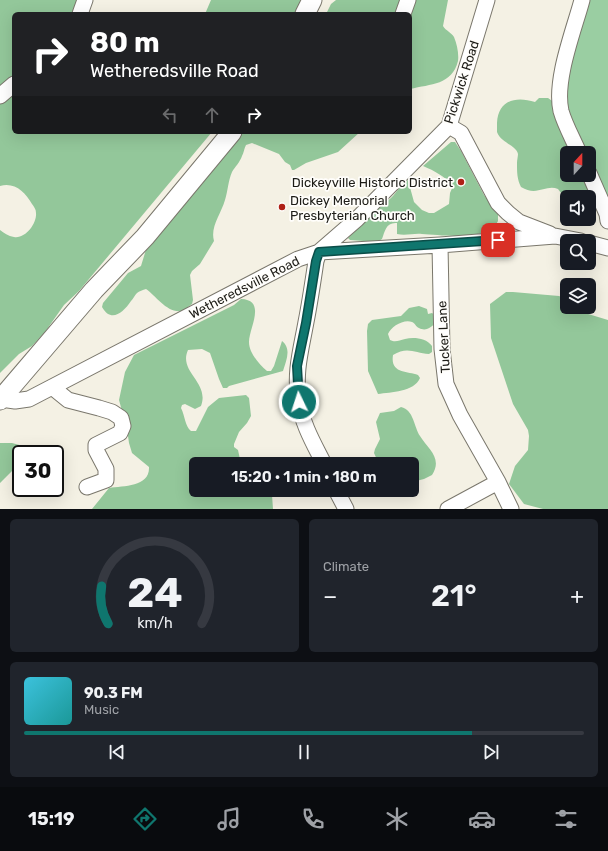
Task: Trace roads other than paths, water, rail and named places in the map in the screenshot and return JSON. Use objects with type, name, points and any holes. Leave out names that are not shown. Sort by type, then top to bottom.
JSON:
[{"type":"main road","points":[[306,12],[312,0]]},
{"type":"main road","points":[[319,12],[324,0]]},
{"type":"main road","points":[[94,290],[139,225],[216,134]]},
{"type":"main road","points":[[1,399],[94,290],[145,238],[230,134]]},
{"type":"street","points":[[81,12],[85,0]]},
{"type":"street","points":[[404,12],[408,0]]},
{"type":"street","name":"Pickwick Road","points":[[319,252],[357,219],[449,126],[487,0]]},
{"type":"street","points":[[576,146],[561,112],[559,98],[562,71],[582,0]]},
{"type":"street","points":[[0,96],[12,86]]},
{"type":"street","name":"Wetheredsville Road","points":[[449,126],[461,133],[498,203],[508,213],[519,222],[560,237]]},
{"type":"street","points":[[593,182],[604,207],[608,221]]},
{"type":"street","points":[[600,246],[608,229]]},
{"type":"street","name":"Wetheredsville Road","points":[[1,399],[15,401],[29,399],[298,258],[319,252],[440,245],[555,236]]},
{"type":"street","name":"Tucker Lane","points":[[440,245],[442,349],[446,384],[460,415],[498,482],[511,509]]},
{"type":"street","points":[[319,252],[316,261],[297,366],[297,384],[299,402],[307,430],[320,457]]},
{"type":"street","points":[[52,387],[68,400],[112,412],[121,418],[123,426],[120,433],[96,445],[96,450],[106,469],[106,480],[87,487]]},
{"type":"street","points":[[448,509],[498,482]]},
{"type":"street","points":[[340,497],[346,509]]},
{"type":"place","name":"Dickeyville Historic District","points":[[461,182]]},
{"type":"place","name":"Dickey Memorial Presbyterian Church","points":[[282,207]]}]
